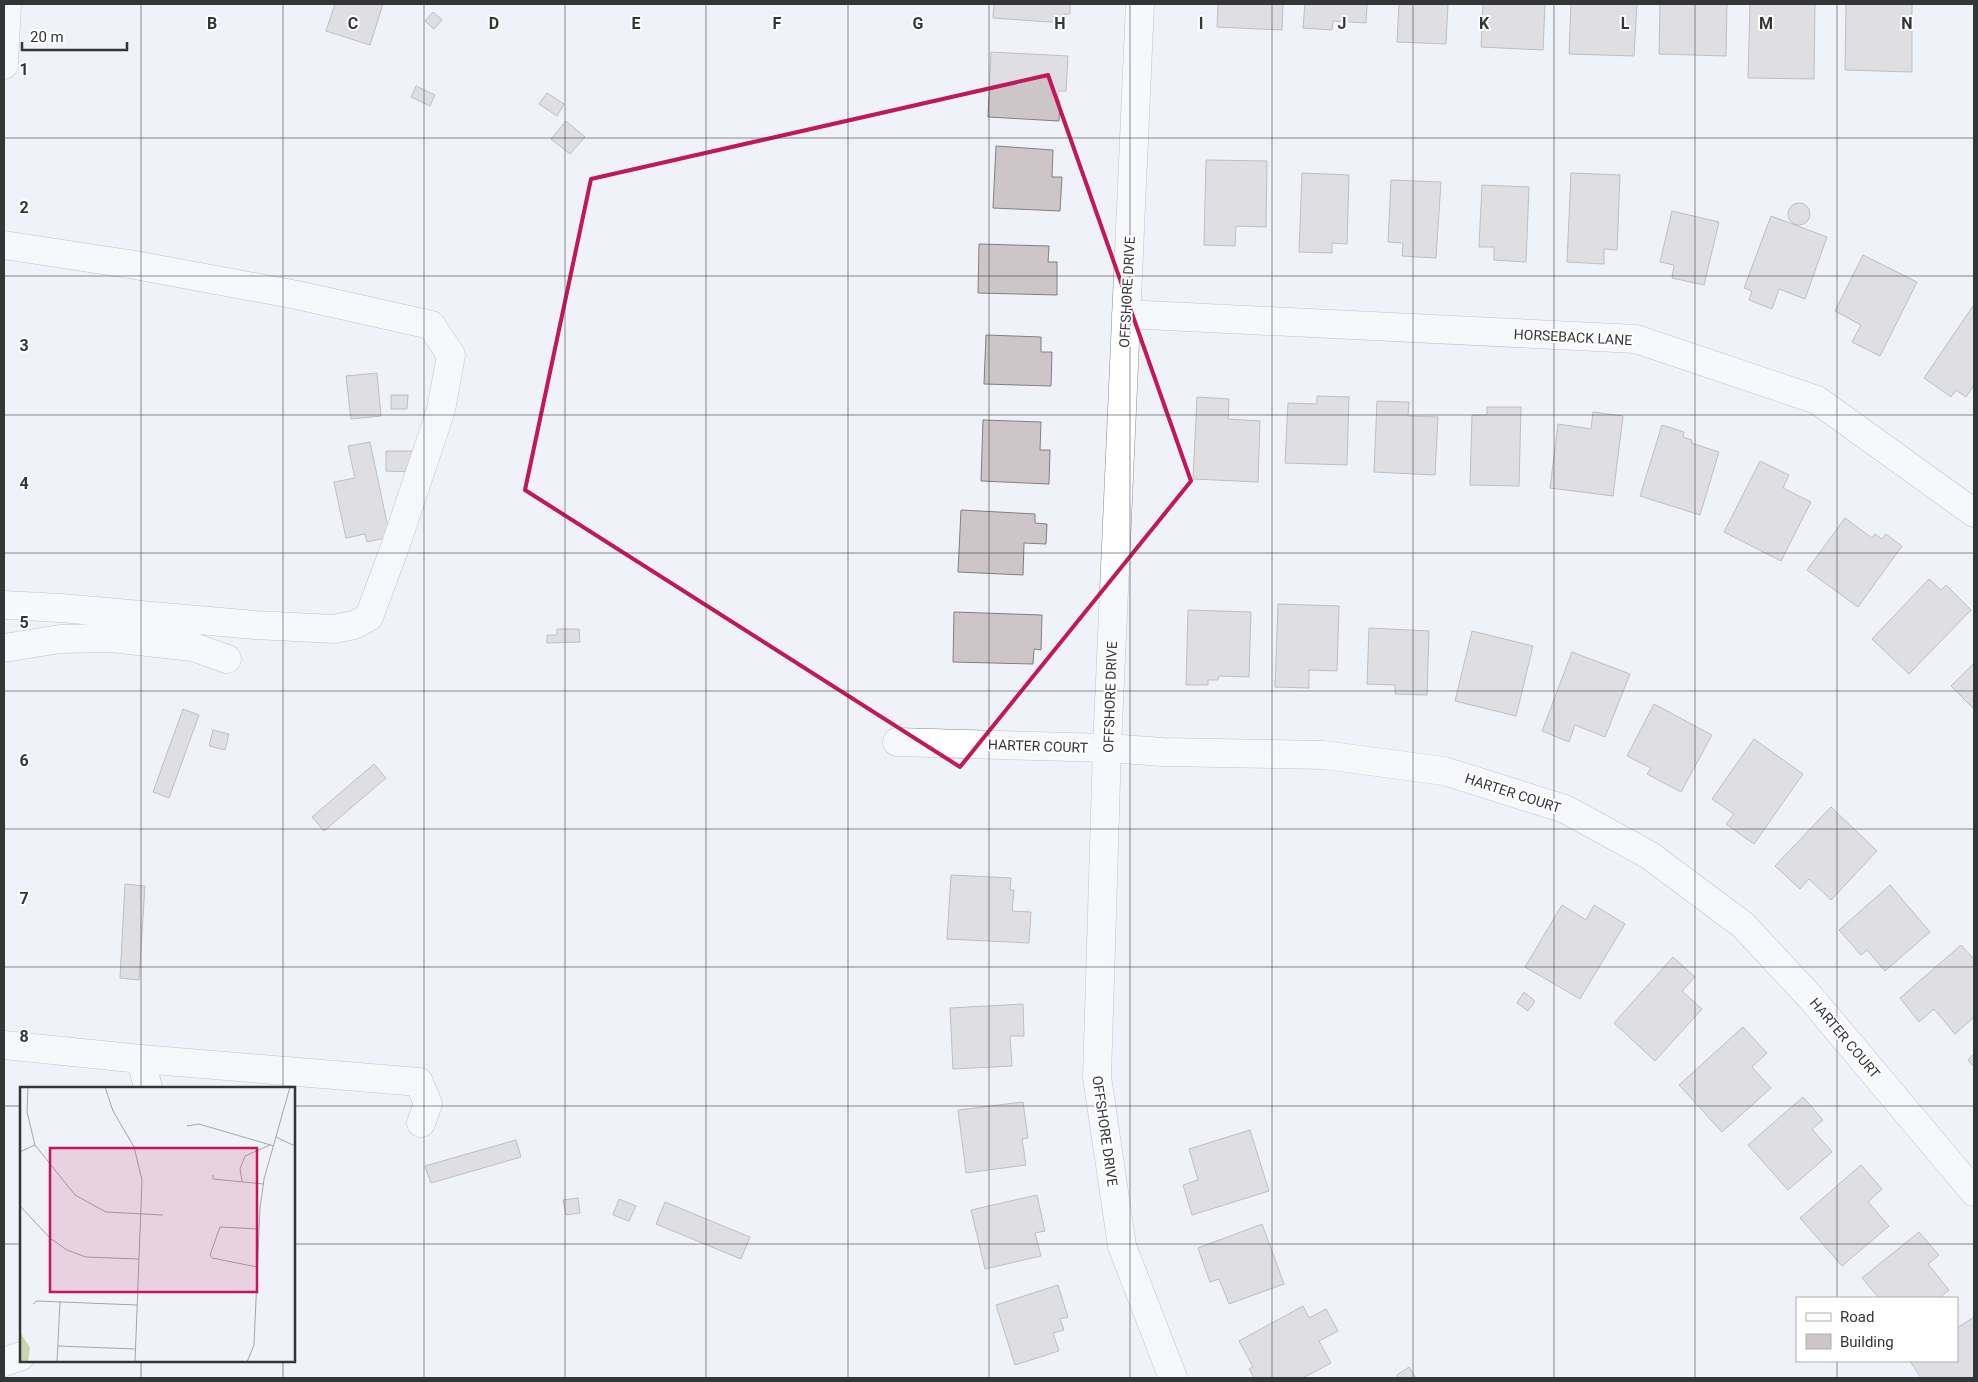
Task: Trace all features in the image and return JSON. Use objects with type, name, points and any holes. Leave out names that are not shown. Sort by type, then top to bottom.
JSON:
[{"type":"street","points":[[4,65],[7,4]]},
{"type":"street","name":"OFFSHORE DRIVE","points":[[1140,4],[1107,748],[1097,1077],[1122,1246],[1173,1378]]},
{"type":"street","points":[[4,245],[136,265],[297,294],[431,326],[452,355],[440,410],[395,547],[369,617],[354,625],[334,629],[255,625],[61,608],[4,605]]},
{"type":"street","name":"HORSEBACK LANE","points":[[1126,314],[1636,340],[1817,400],[1974,513]]},
{"type":"street","points":[[4,648],[60,639],[111,638],[193,647],[227,659]]},
{"type":"street","name":"HARTER COURT","points":[[897,742],[1107,748],[1163,752],[1324,755],[1444,771],[1564,809],[1649,855],[1743,925],[1811,998],[1974,1192]]},
{"type":"street","points":[[4,1045],[141,1059],[419,1082],[428,1104],[422,1122]]},
{"type":"street","points":[[141,1059],[148,1087]]},
{"type":"street","points":[[4,1362],[20,1356]]},
{"type":"highlighted area","points":[[1048,75],[1191,481],[960,767],[525,490],[591,179]]},
{"type":"building","points":[[335,4],[383,4],[370,45],[326,31]]},
{"type":"building","points":[[994,4],[1070,4],[1070,14],[1064,14],[1063,23],[993,18]]},
{"type":"building","points":[[1218,4],[1283,4],[1282,30],[1217,27]]},
{"type":"building","points":[[1305,4],[1367,4],[1366,23],[1333,21],[1332,30],[1303,28]]},
{"type":"building","points":[[1399,4],[1448,4],[1446,44],[1397,42]]},
{"type":"building","points":[[1483,4],[1545,4],[1543,50],[1481,47]]},
{"type":"building","points":[[1571,4],[1637,4],[1634,56],[1569,54]]},
{"type":"building","points":[[1660,4],[1727,4],[1726,56],[1659,54]]},
{"type":"building","points":[[1750,4],[1815,4],[1814,79],[1748,78]]},
{"type":"building","points":[[1846,4],[1912,4],[1912,72],[1845,70]]},
{"type":"building","points":[[433,12],[442,20],[434,29],[425,21]]},
{"type":"building","points":[[991,52],[1068,56],[1066,91],[1058,91],[1058,100],[1060,100],[1059,121],[988,117]]},
{"type":"building","points":[[416,86],[435,95],[430,106],[411,97]]},
{"type":"building","points":[[547,93],[564,104],[557,116],[539,104]]},
{"type":"building","points":[[566,121],[585,137],[570,154],[551,139]]},
{"type":"building","points":[[996,146],[1053,150],[1052,177],[1062,177],[1060,211],[993,208]]},
{"type":"building","points":[[1206,160],[1267,161],[1266,227],[1236,226],[1235,246],[1204,245]]},
{"type":"building","points":[[1302,173],[1349,175],[1347,244],[1332,243],[1332,253],[1299,252]]},
{"type":"building","points":[[1571,173],[1620,175],[1617,250],[1604,249],[1604,264],[1567,262]]},
{"type":"building","points":[[1391,180],[1441,182],[1436,258],[1402,256],[1403,243],[1388,242]]},
{"type":"building","points":[[1482,185],[1529,187],[1526,262],[1494,260],[1494,247],[1479,247]]},
{"type":"building","points":[[1799,203],[1807,206],[1810,214],[1807,222],[1799,225],[1791,222],[1788,214],[1791,206]]},
{"type":"building","points":[[1672,211],[1719,222],[1704,285],[1672,278],[1674,265],[1660,262]]},
{"type":"building","points":[[1771,216],[1827,237],[1805,299],[1779,289],[1772,309],[1749,300],[1752,291],[1744,288]]},
{"type":"building","points":[[979,244],[1049,246],[1048,262],[1057,262],[1057,295],[978,293]]},
{"type":"building","points":[[1863,255],[1917,282],[1880,356],[1852,342],[1861,325],[1835,311]]},
{"type":"building","points":[[1973,306],[1974,385],[1966,397],[1956,390],[1951,397],[1924,378]]},
{"type":"building","points":[[986,335],[1041,337],[1041,352],[1052,352],[1051,386],[984,384]]},
{"type":"building","points":[[377,373],[381,416],[351,419],[346,376]]},
{"type":"building","points":[[391,395],[408,395],[407,409],[391,409]]},
{"type":"building","points":[[1317,396],[1349,397],[1347,465],[1285,463],[1288,403],[1317,404]]},
{"type":"building","points":[[1197,397],[1229,399],[1228,419],[1260,421],[1258,482],[1193,479]]},
{"type":"building","points":[[1377,401],[1409,402],[1408,416],[1438,417],[1435,475],[1374,472]]},
{"type":"building","points":[[1487,407],[1521,407],[1519,486],[1470,485],[1472,415],[1487,415]]},
{"type":"building","points":[[1593,412],[1623,416],[1613,496],[1550,488],[1558,424],[1591,429]]},
{"type":"building","points":[[983,420],[1041,422],[1040,450],[1050,450],[1049,484],[981,481]]},
{"type":"building","points":[[1662,425],[1684,432],[1683,437],[1692,440],[1691,443],[1719,452],[1700,515],[1640,496]]},
{"type":"building","points":[[370,442],[390,537],[367,542],[365,534],[346,538],[334,482],[355,478],[348,446]]},
{"type":"building","points":[[386,451],[413,451],[412,472],[386,471]]},
{"type":"building","points":[[1760,461],[1789,475],[1783,488],[1811,502],[1781,561],[1724,532]]},
{"type":"building","points":[[961,510],[1035,514],[1035,523],[1047,524],[1046,544],[1024,543],[1023,575],[958,572]]},
{"type":"building","points":[[1845,518],[1872,538],[1875,534],[1882,539],[1886,534],[1902,546],[1858,607],[1807,570]]},
{"type":"building","points":[[1929,579],[1941,590],[1946,585],[1971,610],[1909,674],[1872,639]]},
{"type":"building","points":[[1278,604],[1339,606],[1337,671],[1309,670],[1309,688],[1275,687]]},
{"type":"building","points":[[1188,610],[1251,612],[1249,677],[1219,676],[1218,680],[1208,680],[1208,685],[1186,685]]},
{"type":"building","points":[[954,612],[1042,615],[1041,650],[1034,649],[1033,664],[953,662]]},
{"type":"building","points":[[1369,628],[1429,631],[1427,695],[1395,694],[1395,685],[1367,684]]},
{"type":"building","points":[[557,629],[579,629],[580,642],[547,643],[547,635],[557,635]]},
{"type":"building","points":[[1472,631],[1533,646],[1516,716],[1455,701]]},
{"type":"building","points":[[1572,652],[1630,674],[1605,737],[1575,725],[1569,742],[1542,731]]},
{"type":"building","points":[[1974,663],[1974,709],[1951,686]]},
{"type":"building","points":[[1654,704],[1712,735],[1681,792],[1647,774],[1651,768],[1627,756]]},
{"type":"building","points":[[183,709],[199,715],[169,798],[153,792]]},
{"type":"building","points":[[213,730],[229,734],[225,750],[209,746]]},
{"type":"building","points":[[1754,739],[1803,774],[1754,844],[1726,824],[1734,814],[1712,799]]},
{"type":"building","points":[[374,764],[386,778],[324,831],[312,817]]},
{"type":"building","points":[[1831,807],[1877,851],[1831,900],[1809,879],[1800,889],[1775,866]]},
{"type":"building","points":[[951,875],[1011,878],[1010,890],[1014,890],[1012,911],[1031,912],[1029,943],[947,939]]},
{"type":"building","points":[[125,884],[145,886],[139,980],[120,978]]},
{"type":"building","points":[[1890,885],[1930,932],[1885,971],[1867,950],[1861,955],[1839,930]]},
{"type":"building","points":[[1562,905],[1586,920],[1594,905],[1625,924],[1580,999],[1525,967]]},
{"type":"building","points":[[1961,945],[1974,959],[1974,1017],[1955,1034],[1934,1009],[1919,1022],[1900,998]]},
{"type":"building","points":[[1673,957],[1695,977],[1682,991],[1702,1009],[1655,1061],[1614,1023]]},
{"type":"building","points":[[1524,992],[1535,1001],[1528,1011],[1517,1003]]},
{"type":"building","points":[[1023,1004],[1024,1036],[1010,1036],[1012,1066],[953,1069],[950,1008]]},
{"type":"building","points":[[1743,1027],[1767,1053],[1752,1067],[1771,1088],[1722,1132],[1679,1085]]},
{"type":"building","points":[[1974,1054],[1974,1067],[1968,1060]]},
{"type":"building","points":[[1803,1097],[1823,1120],[1812,1129],[1832,1152],[1788,1190],[1748,1145]]},
{"type":"building","points":[[1023,1102],[1028,1138],[1022,1139],[1026,1165],[966,1173],[958,1110]]},
{"type":"building","points":[[1250,1130],[1269,1191],[1192,1215],[1183,1185],[1198,1180],[1189,1149]]},
{"type":"building","points":[[516,1140],[521,1157],[431,1183],[425,1166]]},
{"type":"building","points":[[1861,1165],[1882,1189],[1868,1202],[1889,1226],[1842,1266],[1800,1218]]},
{"type":"building","points":[[1037,1195],[1045,1231],[1035,1233],[1041,1256],[985,1269],[971,1210]]},
{"type":"building","points":[[578,1198],[580,1213],[566,1215],[563,1200]]},
{"type":"building","points":[[619,1199],[636,1206],[629,1221],[613,1215]]},
{"type":"building","points":[[665,1202],[750,1237],[741,1259],[656,1224]]},
{"type":"building","points":[[1262,1224],[1284,1284],[1229,1304],[1219,1279],[1210,1282],[1198,1248]]},
{"type":"building","points":[[1919,1232],[1939,1255],[1928,1264],[1949,1290],[1940,1297],[1878,1297],[1862,1278]]},
{"type":"building","points":[[1058,1285],[1068,1317],[1060,1319],[1064,1330],[1053,1333],[1059,1351],[1015,1365],[996,1305]]},
{"type":"building","points":[[1303,1306],[1309,1318],[1326,1309],[1338,1331],[1319,1341],[1331,1363],[1303,1378],[1254,1378],[1249,1369],[1253,1367],[1239,1341]]},
{"type":"building","points":[[1974,1317],[1974,1378],[1921,1378],[1911,1362],[1958,1362],[1958,1327]]},
{"type":"building","points":[[1409,1367],[1416,1378],[1398,1378],[1397,1375]]}]
